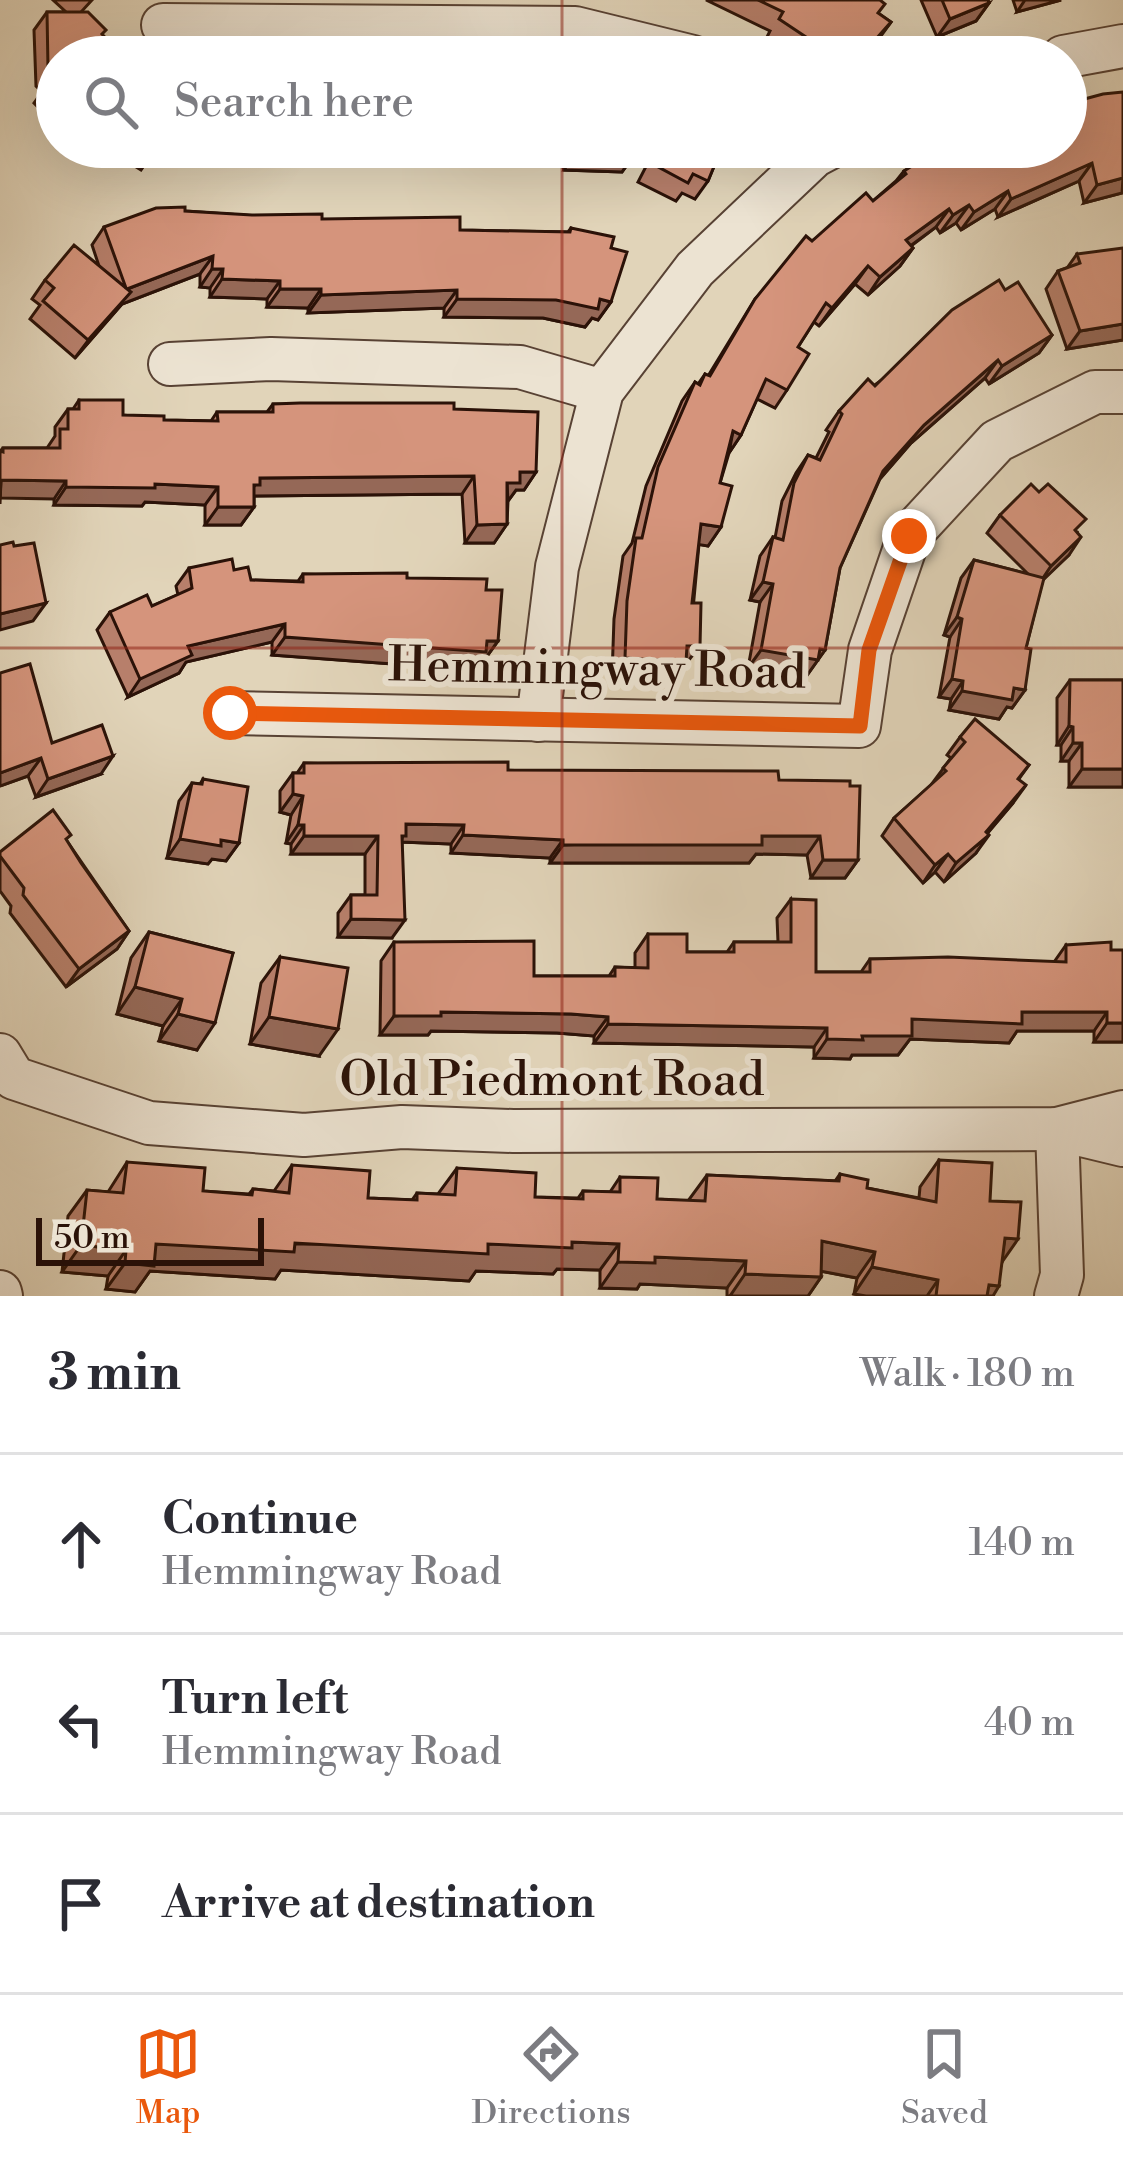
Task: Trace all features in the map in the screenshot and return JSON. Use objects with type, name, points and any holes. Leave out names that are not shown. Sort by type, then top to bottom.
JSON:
[{"type":"street","points":[[163,25],[575,28],[608,36]]},
{"type":"street","points":[[1087,53],[1123,46]]},
{"type":"street","points":[[538,720],[557,567],[602,391],[695,269],[798,168]]},
{"type":"street","points":[[170,364],[271,359],[520,367],[602,391]]},
{"type":"street","name":"Hemmingway Road","points":[[230,713],[860,726],[869,650],[909,536],[997,441],[1094,392],[1123,392]]},
{"type":"street","name":"Old Piedmont Road","points":[[5,1081],[149,1124],[304,1135],[402,1127],[1057,1130],[1123,1112]]},
{"type":"street","points":[[1056,1296],[1063,1275],[1057,1130],[1123,1145]]},
{"type":"building","points":[[758,0],[880,0],[885,4],[878,13],[891,22],[879,36],[804,36],[779,19],[783,12]]},
{"type":"building","points":[[942,0],[988,0],[989,3],[950,19]]},
{"type":"building","points":[[47,12],[88,12],[106,30],[104,36],[47,36]]},
{"type":"building","points":[[1123,92],[1123,178],[1097,185],[1092,163],[1087,165],[1087,98]]},
{"type":"building","points":[[660,168],[713,168],[708,181],[693,174],[688,183]]},
{"type":"building","points":[[1081,168],[1011,199],[1008,191],[974,212],[969,205],[953,215],[949,209],[906,240],[913,248],[880,277],[868,266],[832,308],[826,303],[798,347],[809,354],[787,390],[766,379],[741,435],[733,431],[720,483],[732,486],[721,527],[701,524],[692,603],[701,603],[700,646],[687,646],[686,662],[625,658],[636,538],[642,538],[658,467],[695,382],[700,385],[705,374],[710,376],[755,299],[806,236],[812,241],[866,193],[873,201],[904,171]]},
{"type":"building","points":[[185,207],[185,211],[252,215],[322,214],[322,219],[460,217],[460,230],[570,232],[571,228],[614,237],[611,248],[627,252],[611,302],[600,299],[598,309],[556,300],[457,299],[457,290],[321,295],[321,289],[280,289],[280,281],[222,279],[223,269],[212,269],[213,256],[127,289],[131,292],[88,340],[43,301],[54,288],[45,280],[74,245],[126,288],[104,227],[156,208]]},
{"type":"building","points":[[1123,248],[1123,324],[1080,331],[1058,271],[1080,263],[1077,254]]},
{"type":"building","points":[[999,280],[1005,290],[1018,282],[1052,335],[1002,366],[998,360],[924,425],[883,471],[840,568],[825,650],[820,649],[818,660],[761,650],[773,584],[763,582],[773,537],[783,540],[794,483],[808,455],[820,460],[842,414],[839,411],[868,379],[875,386],[952,310]]},
{"type":"building","points":[[79,400],[123,400],[123,415],[164,416],[164,420],[218,421],[217,412],[273,412],[273,404],[300,403],[454,403],[454,409],[538,412],[536,472],[520,472],[520,483],[507,483],[507,524],[477,525],[474,476],[260,478],[260,485],[254,485],[254,507],[218,507],[218,487],[66,487],[66,481],[1,480],[0,504],[0,451],[60,448],[60,429],[68,429],[68,409],[79,409]]},
{"type":"building","points":[[1031,484],[1039,492],[1048,484],[1086,519],[1075,530],[1081,537],[1051,566],[1000,515]]},
{"type":"building","points":[[13,542],[14,546],[34,543],[46,603],[0,614],[0,545]]},
{"type":"building","points":[[232,559],[234,570],[248,567],[251,580],[303,582],[303,574],[407,573],[407,578],[487,579],[486,590],[502,590],[498,641],[487,641],[486,652],[285,637],[285,624],[188,646],[192,655],[140,679],[110,612],[147,595],[152,606],[192,588],[189,568]]},
{"type":"building","points":[[974,560],[1044,578],[1026,648],[1031,649],[1025,690],[1014,688],[1012,700],[962,691],[963,681],[952,679],[962,619],[957,617]]},
{"type":"building","points":[[30,664],[52,743],[102,725],[113,756],[48,779],[41,758],[0,773],[0,673]]},
{"type":"building","points":[[1070,680],[1123,680],[1123,769],[1082,769],[1082,743],[1073,743],[1073,727],[1069,726]]},
{"type":"building","points":[[975,719],[1029,765],[1018,779],[1026,785],[986,832],[989,835],[956,863],[948,854],[935,865],[894,818],[946,771],[943,768],[965,742],[960,737]]},
{"type":"building","points":[[508,762],[508,770],[778,771],[779,780],[850,781],[850,786],[860,786],[858,860],[823,860],[820,836],[762,836],[762,845],[563,845],[563,840],[463,835],[464,825],[406,824],[406,836],[402,836],[405,920],[351,919],[351,895],[377,895],[378,836],[304,836],[304,825],[298,825],[303,796],[293,794],[293,773],[304,773],[304,763]]},
{"type":"building","points":[[203,779],[248,787],[239,843],[221,840],[221,846],[180,839],[192,783],[202,784]]},
{"type":"building","points":[[53,810],[71,835],[66,839],[81,863],[129,931],[79,969],[0,856]]},
{"type":"building","points":[[791,899],[816,900],[816,972],[870,972],[870,959],[1066,962],[1066,945],[1111,942],[1111,950],[1123,950],[1123,1023],[1107,1023],[1107,1012],[1022,1012],[1022,1024],[912,1019],[912,1036],[862,1036],[863,1040],[827,1039],[827,1028],[608,1024],[608,1017],[571,1014],[394,1016],[394,942],[534,941],[534,976],[615,976],[615,967],[648,968],[648,934],[687,934],[687,952],[734,952],[734,942],[791,942]]},
{"type":"building","points":[[149,932],[233,953],[215,1023],[178,1014],[182,999],[135,987]]},
{"type":"building","points":[[280,957],[348,968],[338,1029],[269,1017]]},
{"type":"building","points":[[939,1160],[992,1163],[990,1201],[1021,1202],[1018,1239],[1005,1238],[999,1286],[989,1285],[987,1296],[936,1296],[938,1280],[872,1267],[875,1252],[822,1241],[821,1277],[745,1274],[746,1261],[655,1257],[655,1263],[618,1262],[619,1244],[572,1242],[572,1248],[488,1244],[488,1254],[295,1243],[294,1252],[156,1244],[154,1266],[125,1263],[126,1250],[81,1245],[87,1190],[123,1193],[127,1162],[205,1168],[203,1191],[252,1195],[253,1189],[289,1193],[292,1165],[370,1171],[368,1198],[417,1200],[417,1193],[455,1195],[457,1168],[536,1173],[535,1197],[583,1199],[583,1191],[620,1192],[620,1177],[658,1178],[657,1199],[705,1201],[707,1175],[839,1181],[840,1174],[868,1180],[867,1188],[936,1202]]},
{"type":"route","points":[[230,713],[860,726],[869,650],[909,536]]}]
